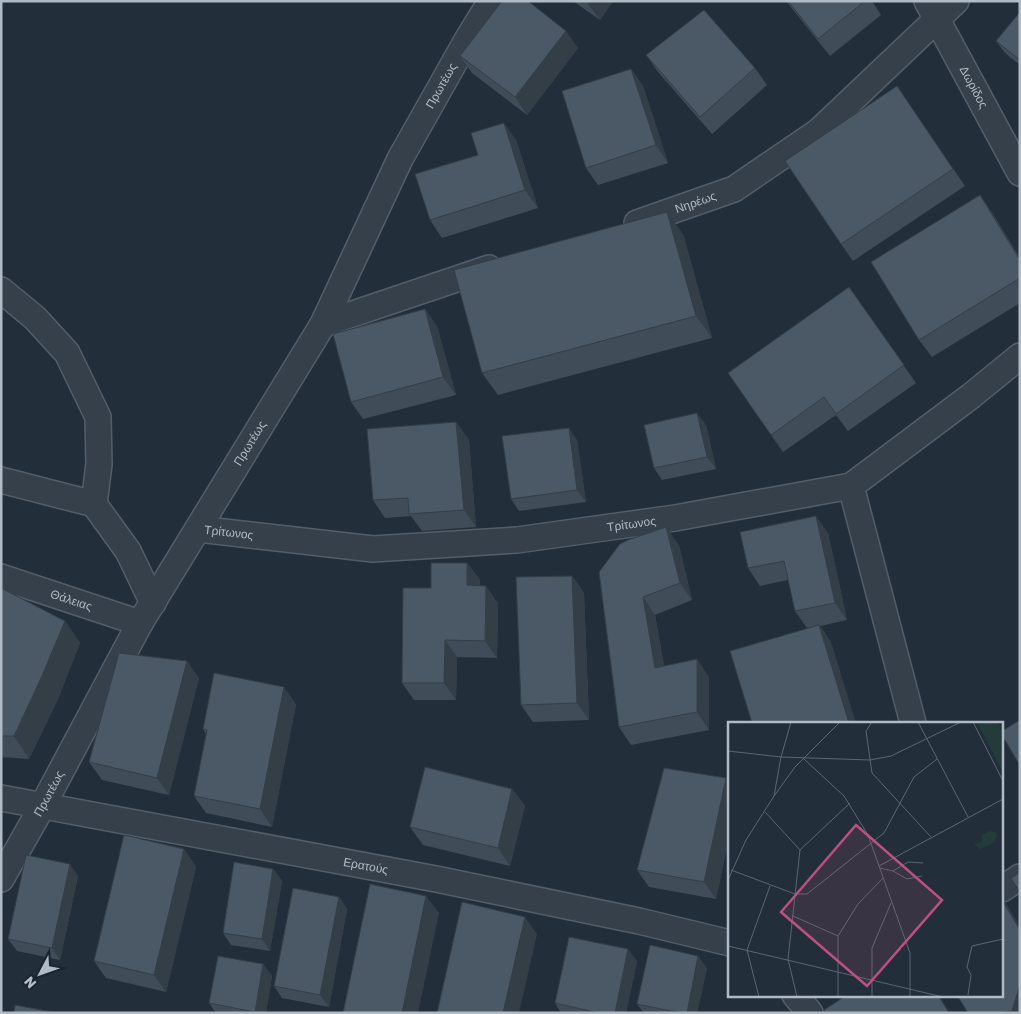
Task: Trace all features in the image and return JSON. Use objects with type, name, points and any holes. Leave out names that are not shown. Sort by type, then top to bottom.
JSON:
[{"type":"street","name":"Πρωτέως","points":[[1,879],[146,613],[323,324],[400,159],[490,1]]},
{"type":"street","name":"Νηρέως","points":[[615,230],[734,189],[819,131],[932,10],[956,1]]},
{"type":"street","name":"Δωρίδος","points":[[932,10],[1020,173]]},
{"type":"street","points":[[323,324],[506,263]]},
{"type":"street","points":[[1,290],[35,318],[67,353],[98,417],[99,464],[94,504]]},
{"type":"street","name":"Τρίτωνος","points":[[198,529],[373,549],[517,540],[675,518],[851,486],[1020,356]]},
{"type":"street","points":[[1,480],[94,504],[128,551],[146,613]]},
{"type":"street","points":[[851,486],[913,722]]},
{"type":"street","name":"Θάλειας","points":[[1,577],[146,613]]},
{"type":"street","name":"Ερατούς","points":[[1,798],[445,881],[605,914],[728,943]]},
{"type":"street","points":[[1004,888],[1020,877]]},
{"type":"street","points":[[796,996],[810,1013]]},
{"type":"building","points":[[502,1],[528,1],[566,31],[515,97],[460,56]]},
{"type":"building","points":[[788,1],[865,1],[818,39]]},
{"type":"building","points":[[704,10],[755,68],[700,117],[646,55]]},
{"type":"building","points":[[1020,12],[1020,60],[996,41]]},
{"type":"building","points":[[631,69],[656,145],[586,168],[562,91]]},
{"type":"building","points":[[897,86],[953,169],[841,244],[785,161]]},
{"type":"building","points":[[504,123],[525,190],[430,220],[415,174],[478,155],[471,133]]},
{"type":"building","points":[[980,195],[1020,260],[1020,278],[919,340],[871,262]]},
{"type":"building","points":[[667,212],[696,316],[482,373],[454,270]]},
{"type":"building","points":[[849,287],[904,365],[836,414],[824,397],[771,435],[728,373]]},
{"type":"building","points":[[425,309],[443,377],[351,402],[333,334]]},
{"type":"building","points":[[697,413],[707,457],[654,468],[644,425]]},
{"type":"building","points":[[456,422],[464,510],[409,514],[408,498],[373,500],[367,429]]},
{"type":"building","points":[[569,428],[577,490],[511,499],[502,436]]},
{"type":"building","points":[[816,516],[835,603],[795,611],[784,561],[748,568],[740,532]]},
{"type":"building","points":[[666,527],[680,583],[643,597],[655,668],[697,659],[697,712],[619,727],[599,572],[620,544]]},
{"type":"building","points":[[431,563],[467,563],[467,585],[486,586],[485,641],[445,640],[444,683],[402,683],[403,588],[431,588]]},
{"type":"building","points":[[572,576],[577,703],[521,705],[516,577]]},
{"type":"building","points":[[1,588],[65,621],[14,736],[1,736]]},
{"type":"building","points":[[819,625],[849,722],[752,722],[730,651]]},
{"type":"building","points":[[119,653],[187,661],[157,778],[89,762]]},
{"type":"building","points":[[214,673],[284,687],[260,809],[194,796],[207,730],[203,729]]},
{"type":"building","points":[[1020,720],[1020,764],[1004,738],[1004,730]]},
{"type":"building","points":[[425,767],[512,789],[498,848],[410,827]]},
{"type":"building","points":[[664,768],[726,778],[704,882],[637,870]]},
{"type":"building","points":[[124,835],[184,849],[154,975],[94,961]]},
{"type":"building","points":[[26,855],[70,864],[52,948],[8,939]]},
{"type":"building","points":[[234,862],[273,869],[262,939],[223,933]]},
{"type":"building","points":[[1020,873],[1020,892],[1011,878]]},
{"type":"building","points":[[370,884],[426,896],[402,1013],[343,1013]]},
{"type":"building","points":[[293,888],[339,897],[320,995],[274,986]]},
{"type":"building","points":[[462,902],[525,917],[503,1013],[437,1013]]},
{"type":"building","points":[[1004,903],[1020,930],[1020,984],[1012,1011],[968,1013],[958,996],[1004,996]]},
{"type":"building","points":[[569,937],[628,949],[615,1013],[599,1013],[555,1003]]},
{"type":"building","points":[[650,945],[698,956],[687,1013],[637,1004]]},
{"type":"building","points":[[218,956],[263,964],[255,1012],[209,1003]]},
{"type":"building","points":[[845,996],[939,996],[949,1013],[825,1013],[824,1010]]},
{"type":"building","points":[[15,1005],[57,1013],[14,1013]]}]
